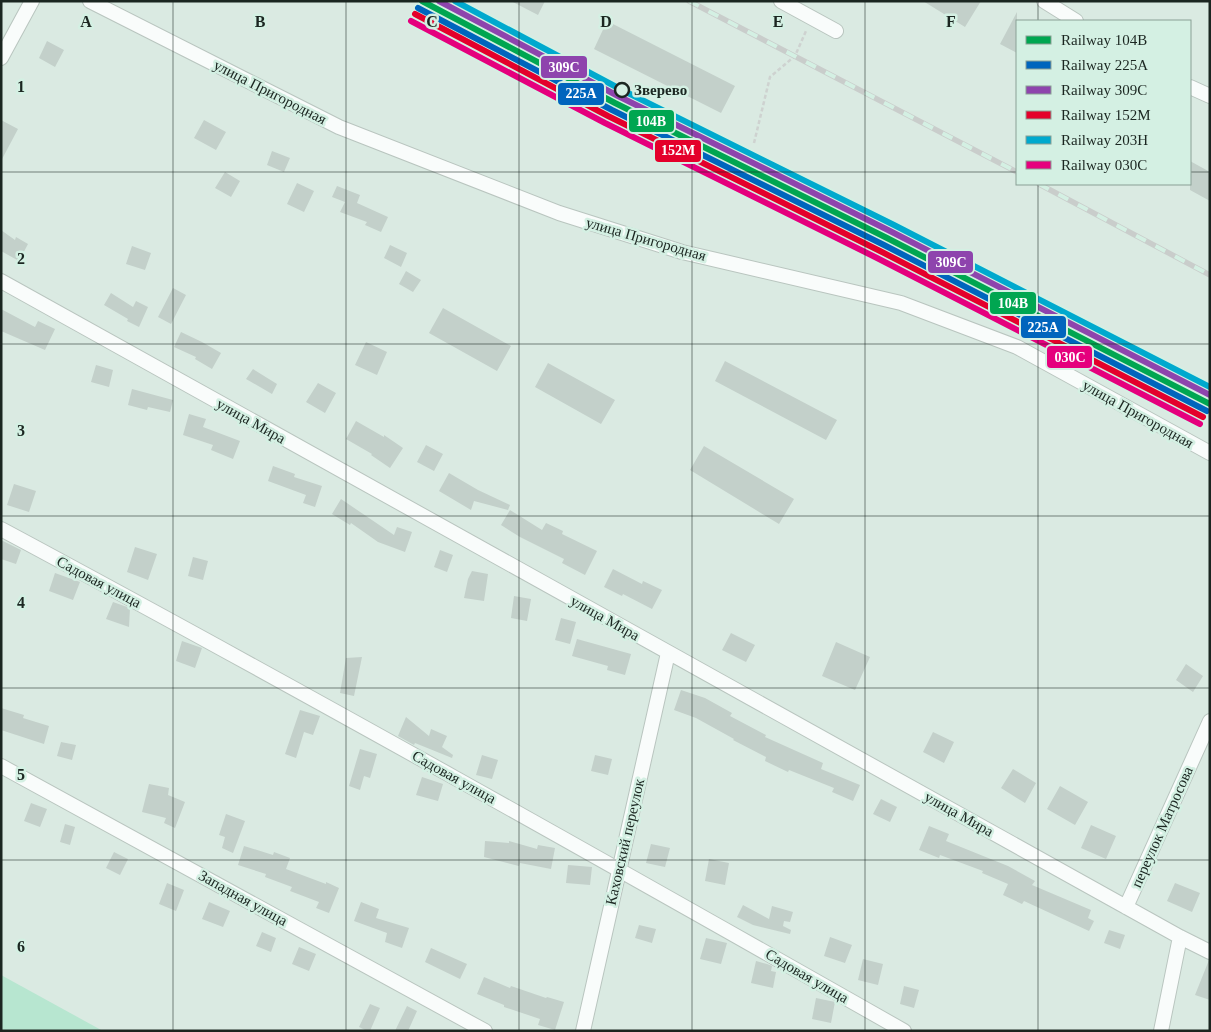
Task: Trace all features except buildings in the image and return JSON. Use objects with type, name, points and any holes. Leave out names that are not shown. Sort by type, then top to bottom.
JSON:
[{"type":"street","points":[[3,52],[32,1]]},
{"type":"street","name":"улица Пригородная","points":[[90,1],[339,127],[559,213],[682,252],[901,302],[1017,347],[1210,453]]},
{"type":"street","points":[[781,1],[836,31]]},
{"type":"street","points":[[1044,1],[1074,20]]},
{"type":"street","points":[[1191,87],[1210,96]]},
{"type":"street","name":"улица Мира","points":[[1,281],[668,653],[1210,952]]},
{"type":"street","name":"Садовая улица","points":[[1,529],[208,640],[619,869],[904,1031]]},
{"type":"street","name":"Каховский переулок","points":[[583,1031],[668,653]]},
{"type":"street","name":"переулок Матросова","points":[[1126,907],[1210,720]]},
{"type":"street","name":"Западная улица","points":[[1,766],[484,1031]]},
{"type":"street","points":[[1161,1031],[1180,937]]},
{"type":"path","points":[[754,143],[770,77],[794,56],[812,18]]},
{"type":"green space","points":[[1,975],[103,1031],[1,1031]]},
{"type":"railway","points":[[689,1],[1016,171]]},
{"type":"railway","points":[[1041,185],[1210,275]]},
{"type":"railway","points":[[1020,323],[1203,400]]},
{"type":"rail line","name":"104В","points":[[422,1],[615,103],[887,238],[1210,404]]},
{"type":"rail line","name":"309С","points":[[439,1],[618,96],[890,231],[1210,395]]},
{"type":"rail line","name":"203Н","points":[[455,1],[622,90],[894,225],[1210,387]]},
{"type":"rail line","name":"225А","points":[[418,8],[612,110],[884,245],[1207,411]]},
{"type":"rail line","name":"152М","points":[[415,14],[608,116],[880,251],[1203,417]]},
{"type":"rail line","name":"030C","points":[[411,21],[605,123],[877,258],[1200,424]]},
{"type":"place","name":"Зверево","points":[[622,90]]}]
